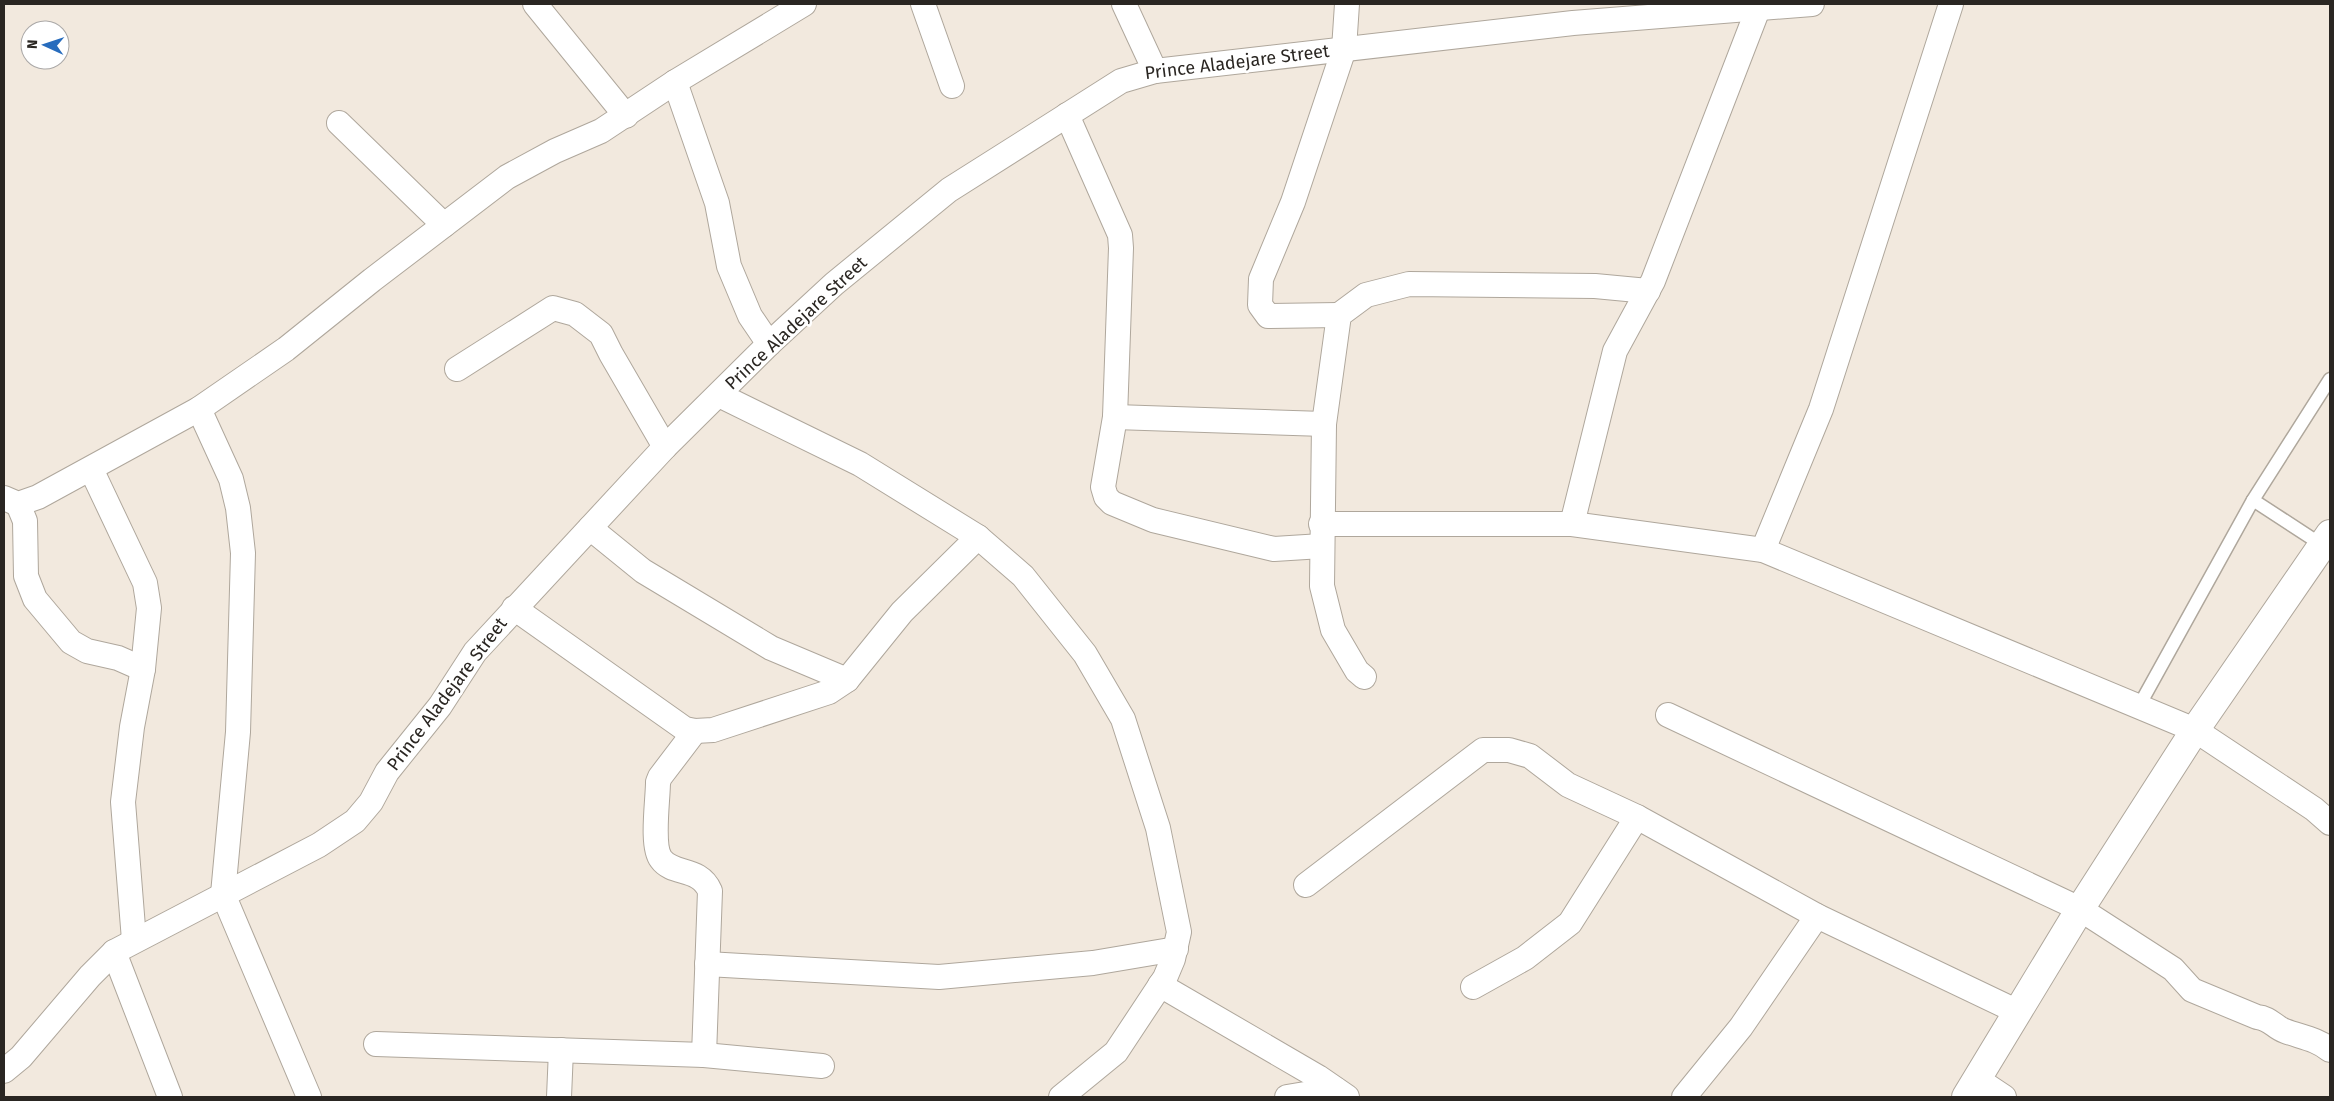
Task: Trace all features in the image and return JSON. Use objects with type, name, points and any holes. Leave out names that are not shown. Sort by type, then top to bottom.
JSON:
[{"type":"street","points":[[535,4],[626,116]]},
{"type":"street","points":[[143,669],[118,658],[87,651],[72,642],[35,599],[26,576],[25,521],[11,501],[38,497],[198,408],[286,349],[444,224],[507,177],[554,151],[602,131],[675,82],[804,4]]},
{"type":"street","points":[[922,4],[952,86]]},
{"type":"street","points":[[1124,4],[1155,71]]},
{"type":"street","points":[[1347,4],[1344,49],[1293,202],[1261,279],[1259,296],[1262,311],[1268,316],[1339,315],[1366,295],[1409,284],[1595,286],[1648,291]]},
{"type":"street","name":"Prince Aladejare Street","points":[[4,1071],[21,1057],[90,976],[114,952],[319,845],[355,821],[371,802],[387,772],[440,706],[476,652],[514,608],[665,447],[769,344],[834,284],[949,190],[1121,81],[1155,71],[1344,49],[1573,13],[1758,9],[1812,4]]},
{"type":"street","points":[[1763,550],[1821,408],[1951,4]]},
{"type":"street","points":[[1572,524],[1615,351],[1653,281],[1758,9]]},
{"type":"street","points":[[675,82],[717,203],[729,266],[750,316],[769,344]]},
{"type":"street","points":[[1067,115],[1120,234],[1114,417],[1103,487],[1106,497],[1112,503],[1153,520],[1274,549],[1322,535],[1572,524],[1763,550],[2195,730],[2314,809],[2330,823]]},
{"type":"street","points":[[339,123],[444,224]]},
{"type":"street","points":[[457,369],[553,308],[575,314],[601,334],[665,447]]},
{"type":"street","points":[[1339,315],[1324,424],[1322,586],[1333,630],[1357,672],[1364,677]]},
{"type":"street","points":[[719,395],[860,464],[978,537],[1023,576],[1085,654],[1123,719],[1158,828],[1179,932],[1173,960],[1160,985],[1116,1052],[1061,1097]]},
{"type":"street","points":[[198,408],[231,478],[238,508],[243,554],[238,732],[223,894],[309,1097]]},
{"type":"street","points":[[1114,417],[1324,424]]},
{"type":"street","points":[[91,469],[145,583],[149,608],[143,669],[132,727],[123,802],[134,940]]},
{"type":"street","points":[[590,528],[643,571],[771,648],[848,680]]},
{"type":"street","points":[[514,608],[685,729],[695,732],[713,730],[829,692],[848,680],[902,612],[978,537]]},
{"type":"street","points":[[2004,1097],[1971,1088],[2016,1011],[2195,730],[2325,549]]},
{"type":"street","points":[[1668,715],[2080,909],[2173,969],[2192,990],[2257,1017],[2265,1018],[2284,1031],[2323,1044],[2330,1050]]},
{"type":"street","points":[[695,732],[660,776],[658,782],[656,849],[664,862],[703,878],[710,891],[704,1055]]},
{"type":"street","points":[[1306,885],[1483,750],[1509,750],[1530,756],[1568,785],[1637,817],[1817,916],[2016,1011]]},
{"type":"street","points":[[1473,987],[1525,958],[1570,923],[1637,817]]},
{"type":"street","points":[[1684,1097],[1741,1027],[1817,916]]},
{"type":"street","points":[[707,964],[939,977],[1093,963],[1176,949]]},
{"type":"street","points":[[114,952],[170,1097]]},
{"type":"street","points":[[1160,985],[1341,1093]]},
{"type":"street","points":[[376,1044],[704,1055],[822,1066]]},
{"type":"street","points":[[559,1097],[561,1050]]},
{"type":"street","points":[[1287,1097],[1341,1093]]},
{"type":"lane","points":[[2139,706],[2253,500],[2330,379]]},
{"type":"lane","points":[[2253,500],[2325,549]]}]
